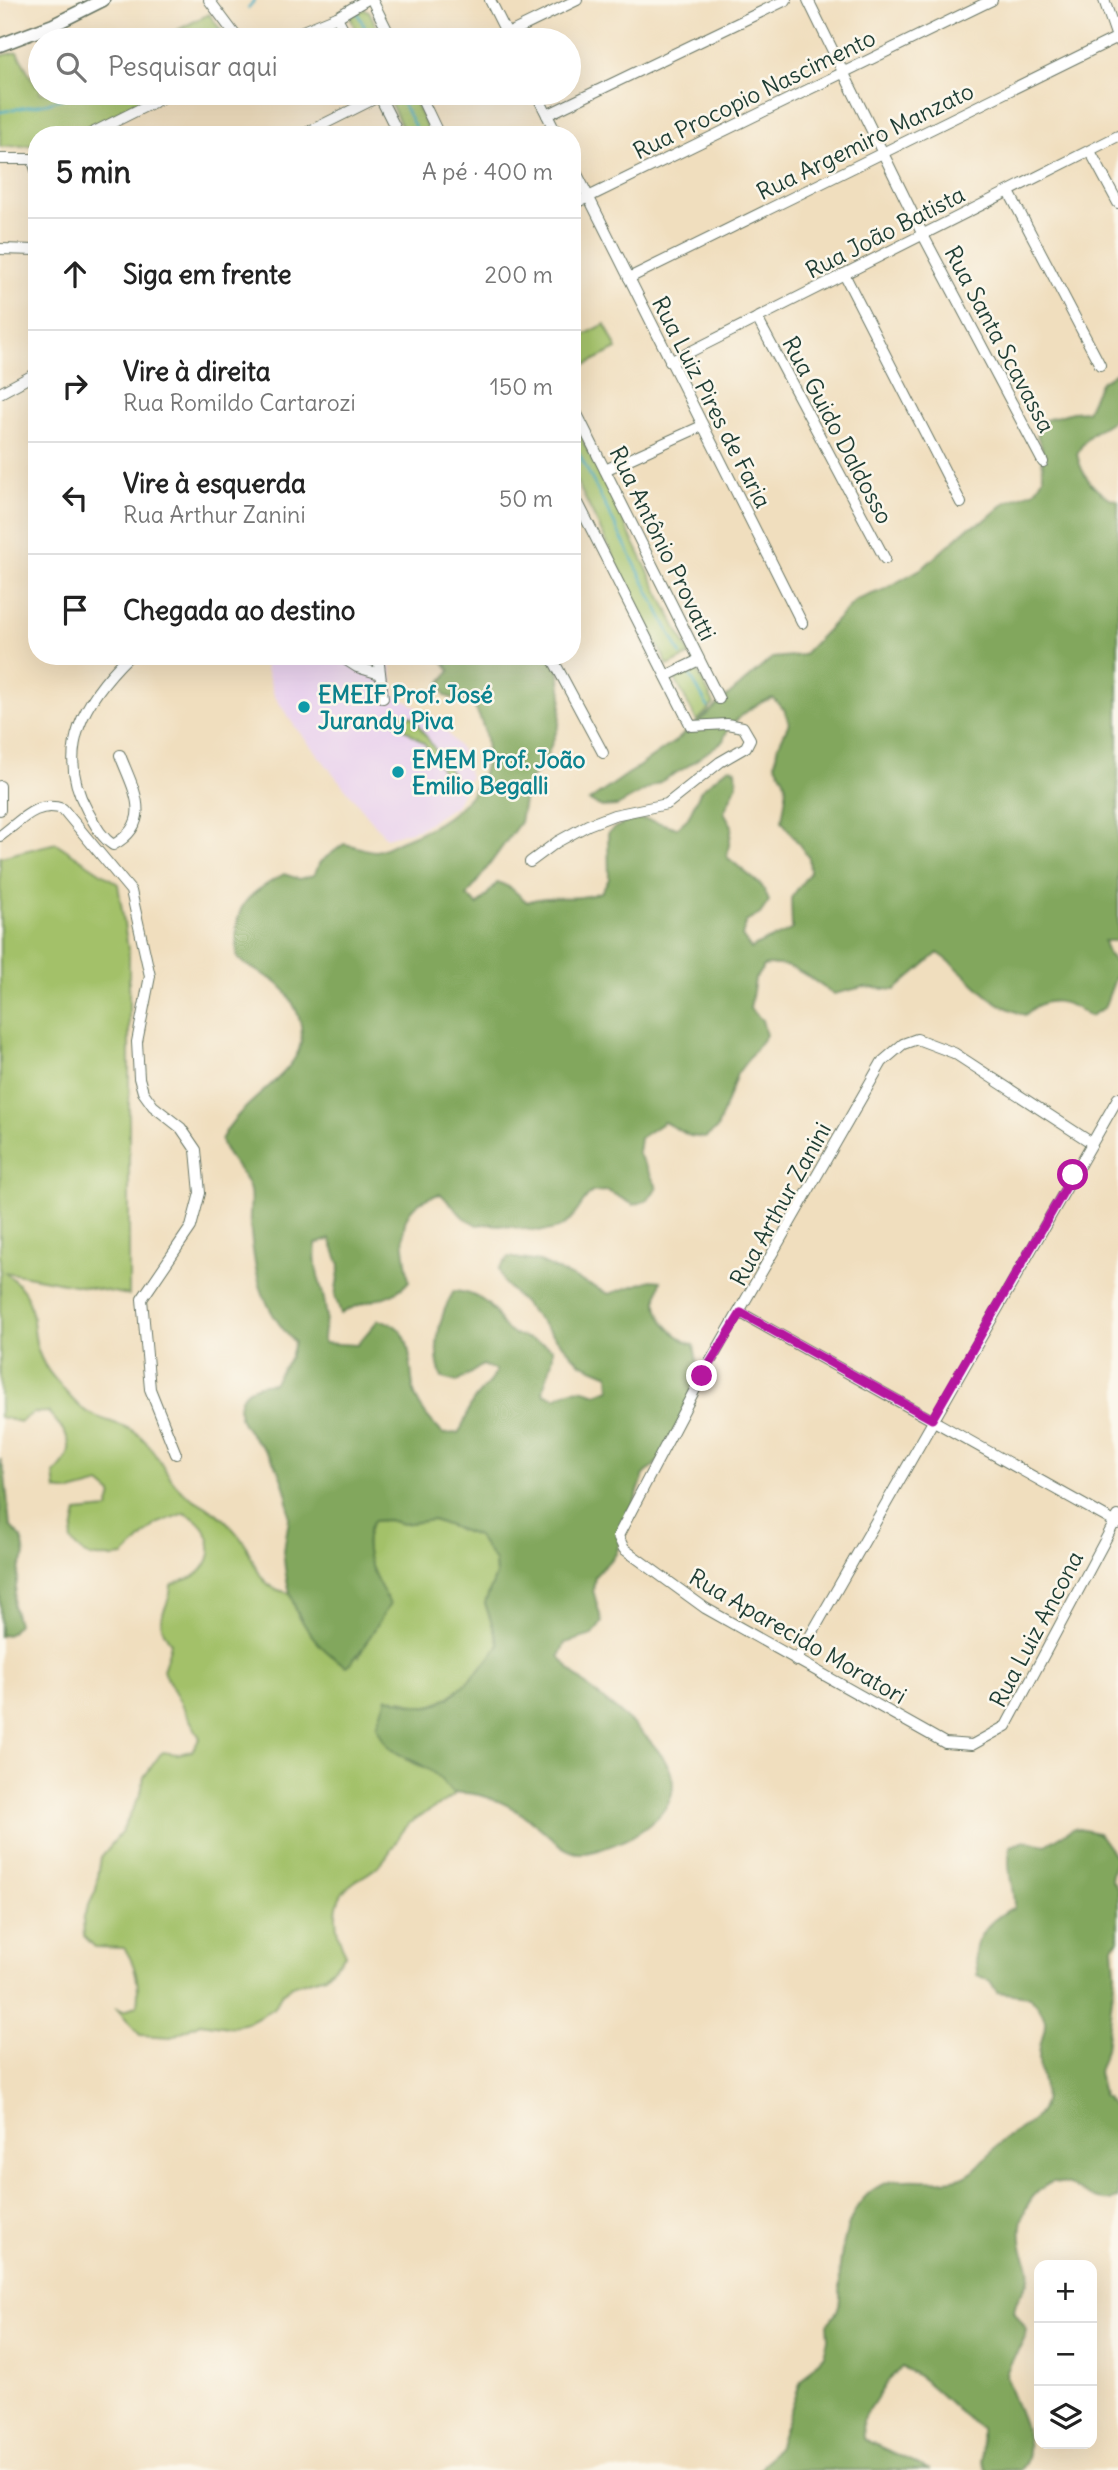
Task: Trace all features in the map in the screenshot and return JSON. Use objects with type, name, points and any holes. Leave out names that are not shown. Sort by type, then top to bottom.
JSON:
[{"type":"street","points":[[45,28],[103,0]]},
{"type":"street","points":[[209,0],[230,28]]},
{"type":"street","points":[[310,28],[337,17],[366,0]]},
{"type":"street","points":[[372,0],[386,28]]},
{"type":"street","points":[[490,0],[504,28]]},
{"type":"street","points":[[526,28],[577,0]]},
{"type":"street","points":[[581,99],[786,0]]},
{"type":"street","name":"Rua Santa Scavassa","points":[[808,0],[923,235],[1043,462]]},
{"type":"street","name":"Rua Procopio Nascimento","points":[[581,201],[992,0]]},
{"type":"street","points":[[1104,0],[1118,38]]},
{"type":"street","points":[[337,17],[343,28]]},
{"type":"street","points":[[0,45],[28,34]]},
{"type":"street","name":"Rua Argemiro Manzato","points":[[629,278],[1118,38]]},
{"type":"street","points":[[106,126],[148,105]]},
{"type":"street","points":[[320,126],[361,105]]},
{"type":"street","points":[[387,105],[395,126]]},
{"type":"street","points":[[425,105],[435,126]]},
{"type":"street","points":[[542,105],[552,126]]},
{"type":"street","points":[[547,115],[568,105]]},
{"type":"street","name":"Rua João Batista","points":[[670,362],[1118,136]]},
{"type":"street","points":[[1090,151],[1118,203]]},
{"type":"street","points":[[0,159],[28,160]]},
{"type":"street","name":"Rua Luiz Pires de Faria","points":[[581,181],[802,623]]},
{"type":"street","points":[[1009,192],[1100,365]]},
{"type":"street","points":[[0,249],[28,250]]},
{"type":"street","points":[[844,274],[961,503]]},
{"type":"street","name":"Rua Guido Daldosso","points":[[757,318],[885,559]]},
{"type":"street","points":[[0,393],[28,378]]},
{"type":"street","name":"Rua Antônio Provatti","points":[[581,422],[719,699]]},
{"type":"street","points":[[605,470],[702,426]]},
{"type":"street","points":[[530,862],[557,842],[588,825],[667,804],[720,762],[746,747],[750,739],[743,727],[727,724],[691,726],[581,509]]},
{"type":"street","points":[[666,676],[699,660]]},
{"type":"street","points":[[120,665],[106,679],[77,726],[73,762],[79,795],[103,838],[113,845],[125,838],[137,821],[139,805],[120,755]]},
{"type":"street","points":[[354,665],[380,674]]},
{"type":"street","points":[[379,665],[383,698]]},
{"type":"street","points":[[556,665],[603,753]]},
{"type":"street","points":[[0,786],[0,810]]},
{"type":"street","points":[[0,836],[35,808],[50,805],[63,809],[131,891],[150,976],[137,1042],[139,1078],[143,1092],[153,1105],[181,1128],[196,1150],[200,1193],[191,1227],[142,1298],[150,1389],[176,1454]]},
{"type":"street","name":"Rua Arthur Zanini","points":[[618,1536],[702,1376],[741,1313],[881,1062],[903,1044],[917,1039],[954,1053],[1092,1143]]},
{"type":"street","points":[[796,1661],[1118,1098]]},
{"type":"street","points":[[741,1313],[1117,1521]]},
{"type":"street","name":"Rua Luiz Ancona","points":[[972,1745],[1006,1726],[1117,1521]]},
{"type":"street","name":"Rua Aparecido Moratori","points":[[618,1536],[624,1549],[705,1608],[945,1744],[972,1745]]},
{"type":"shaded area","points":[[265,665],[390,665],[395,695],[435,717],[461,750],[470,777],[456,805],[421,828],[386,838],[295,727],[274,695]]},
{"type":"green space","points":[[364,9],[369,11],[377,28],[354,28],[350,16]]},
{"type":"green space","points":[[209,14],[219,28],[182,28]]},
{"type":"green space","points":[[17,52],[28,72],[28,105],[136,105],[93,126],[28,126],[28,145],[0,147],[0,56]]},
{"type":"green space","points":[[391,105],[416,105],[426,126],[402,126]]},
{"type":"green space","points":[[605,324],[617,349],[581,367],[581,336]]},
{"type":"green space","points":[[1118,371],[1118,417],[1090,435],[1077,454],[1082,469],[1096,489],[1118,501],[1118,941],[1104,941],[1108,954],[1118,965],[1118,971],[1104,1008],[1090,1016],[1065,1003],[1049,1002],[1033,1008],[1025,1015],[997,1003],[938,953],[895,990],[863,987],[834,994],[793,968],[784,965],[764,966],[755,979],[750,1009],[762,1020],[766,1035],[737,1074],[717,1129],[705,1138],[690,1136],[664,1122],[640,1138],[638,1153],[657,1187],[648,1200],[634,1205],[608,1191],[592,1192],[568,1222],[559,1228],[536,1231],[500,1225],[477,1225],[463,1217],[441,1194],[425,1199],[407,1216],[404,1227],[403,1240],[409,1281],[394,1293],[341,1314],[335,1296],[340,1265],[330,1239],[316,1244],[316,1264],[326,1319],[323,1343],[357,1345],[378,1320],[392,1324],[401,1331],[406,1340],[416,1398],[443,1434],[458,1433],[472,1403],[496,1371],[483,1365],[457,1382],[442,1378],[437,1356],[438,1333],[444,1311],[454,1291],[470,1294],[485,1302],[508,1331],[553,1349],[543,1393],[556,1398],[576,1390],[596,1394],[610,1389],[609,1375],[580,1363],[504,1283],[499,1269],[509,1257],[540,1262],[609,1294],[651,1280],[661,1281],[657,1301],[661,1317],[676,1334],[694,1345],[701,1384],[679,1424],[676,1440],[644,1475],[616,1554],[595,1576],[593,1590],[602,1622],[593,1635],[565,1643],[559,1656],[585,1684],[645,1735],[671,1772],[672,1795],[658,1816],[628,1838],[593,1852],[579,1853],[569,1850],[513,1808],[478,1795],[452,1793],[435,1774],[387,1745],[377,1726],[387,1698],[419,1706],[439,1704],[468,1682],[499,1645],[485,1603],[496,1575],[495,1561],[477,1536],[433,1520],[403,1524],[388,1520],[373,1521],[368,1531],[367,1553],[374,1574],[390,1604],[364,1646],[346,1666],[310,1634],[295,1607],[284,1559],[289,1517],[286,1493],[274,1462],[244,1425],[239,1409],[246,1392],[255,1386],[273,1383],[290,1357],[294,1342],[273,1315],[261,1288],[252,1242],[250,1191],[221,1140],[234,1120],[284,1072],[296,1056],[302,1038],[299,1017],[285,991],[237,957],[239,915],[249,898],[258,890],[284,874],[299,879],[314,875],[320,862],[344,844],[372,851],[387,848],[427,829],[463,804],[476,788],[484,770],[487,750],[483,728],[473,704],[445,696],[440,683],[450,671],[446,665],[558,665],[562,696],[559,725],[543,766],[532,777],[526,790],[520,822],[467,896],[478,905],[498,882],[511,888],[527,902],[545,898],[581,897],[601,892],[609,879],[608,833],[626,822],[641,819],[677,828],[688,818],[701,790],[729,767],[736,770],[737,784],[724,812],[732,826],[727,857],[762,886],[769,901],[760,914],[746,922],[742,936],[751,949],[792,929],[791,898],[810,872],[809,858],[782,821],[785,785],[775,764],[777,749],[789,723],[784,709],[773,698],[743,714],[730,727],[723,741],[685,768],[617,806],[602,807],[589,801],[677,740],[772,658],[803,655],[856,600],[883,590],[924,567],[969,527],[983,522],[1006,502],[1035,491],[1043,478],[1042,448],[1037,435],[1042,421],[1072,412],[1087,411],[1100,383]]},
{"type":"green space","points":[[581,437],[690,655],[668,666],[581,490]]},
{"type":"green space","points":[[696,668],[714,704],[697,721],[675,679]]},
{"type":"green space","points":[[395,710],[413,717],[455,779],[454,783],[450,782],[424,743],[392,720],[391,712]]},
{"type":"green space","points":[[56,843],[118,884],[129,956],[129,1295],[4,1272],[27,1296],[37,1348],[43,1362],[78,1405],[87,1412],[128,1428],[140,1436],[178,1487],[226,1521],[244,1543],[261,1577],[272,1587],[290,1593],[299,1619],[359,1657],[372,1629],[390,1605],[367,1553],[368,1531],[373,1521],[388,1520],[403,1524],[433,1520],[477,1536],[495,1561],[496,1575],[485,1603],[499,1645],[477,1672],[457,1691],[437,1704],[415,1705],[402,1700],[405,1759],[432,1771],[456,1793],[411,1822],[380,1864],[343,1892],[336,1918],[339,1937],[346,1954],[325,1976],[294,1985],[281,1994],[274,2008],[247,2023],[229,2027],[200,2023],[171,2037],[140,2035],[117,2009],[124,2011],[137,2005],[138,1990],[134,1968],[124,1948],[95,1947],[84,1936],[83,1918],[96,1890],[101,1857],[121,1833],[141,1793],[144,1777],[162,1752],[177,1754],[192,1751],[200,1738],[163,1671],[171,1643],[165,1634],[162,1620],[171,1585],[195,1576],[207,1563],[210,1554],[208,1538],[199,1523],[184,1513],[156,1524],[124,1556],[94,1557],[82,1552],[71,1541],[77,1512],[108,1509],[112,1494],[100,1484],[71,1492],[56,1490],[54,1474],[67,1457],[69,1442],[48,1412],[33,1413],[20,1422],[0,1417],[0,857]]},
{"type":"green space","points":[[0,1458],[5,1475],[10,1526],[22,1538],[25,1555],[19,1569],[13,1605],[18,1624],[9,1634],[0,1636]]},
{"type":"green space","points":[[1074,1828],[1098,1833],[1116,1858],[1111,1879],[1118,1890],[1118,1940],[1113,1947],[1115,1973],[1106,2049],[1098,2072],[1103,2095],[1118,2111],[1118,2198],[1100,2200],[1069,2185],[1052,2182],[1035,2194],[1025,2211],[1021,2241],[1029,2274],[1014,2311],[1027,2330],[1006,2376],[1027,2436],[1026,2460],[1020,2470],[987,2470],[982,2460],[981,2428],[924,2380],[902,2367],[889,2379],[862,2421],[863,2439],[930,2470],[760,2470],[779,2444],[801,2381],[824,2355],[828,2339],[827,2324],[839,2303],[844,2241],[859,2204],[870,2192],[893,2181],[944,2180],[971,2172],[1002,2141],[1033,2120],[1042,2109],[1044,2091],[1039,2060],[1045,2028],[1043,2015],[1029,1996],[997,1992],[990,1981],[977,1975],[975,1953],[984,1931],[1014,1907],[1009,1862],[1011,1846],[1025,1841],[1046,1845]]},
{"type":"waterway","points":[[248,8],[255,0]]},
{"type":"waterway","points":[[357,12],[365,28]]},
{"type":"waterway","points":[[0,112],[37,105]]},
{"type":"waterway","points":[[404,105],[414,126]]},
{"type":"waterway","points":[[581,458],[681,655]]},
{"type":"waterway","points":[[690,675],[708,707]]},
{"type":"place","name":"EMEIF Prof. José Jurandy Piva","points":[[304,707]]},
{"type":"place","name":"EMEM Prof. João Emilio Begalli","points":[[398,772]]},
{"type":"route","points":[[702,1376],[741,1313],[932,1419],[1073,1175]]}]
